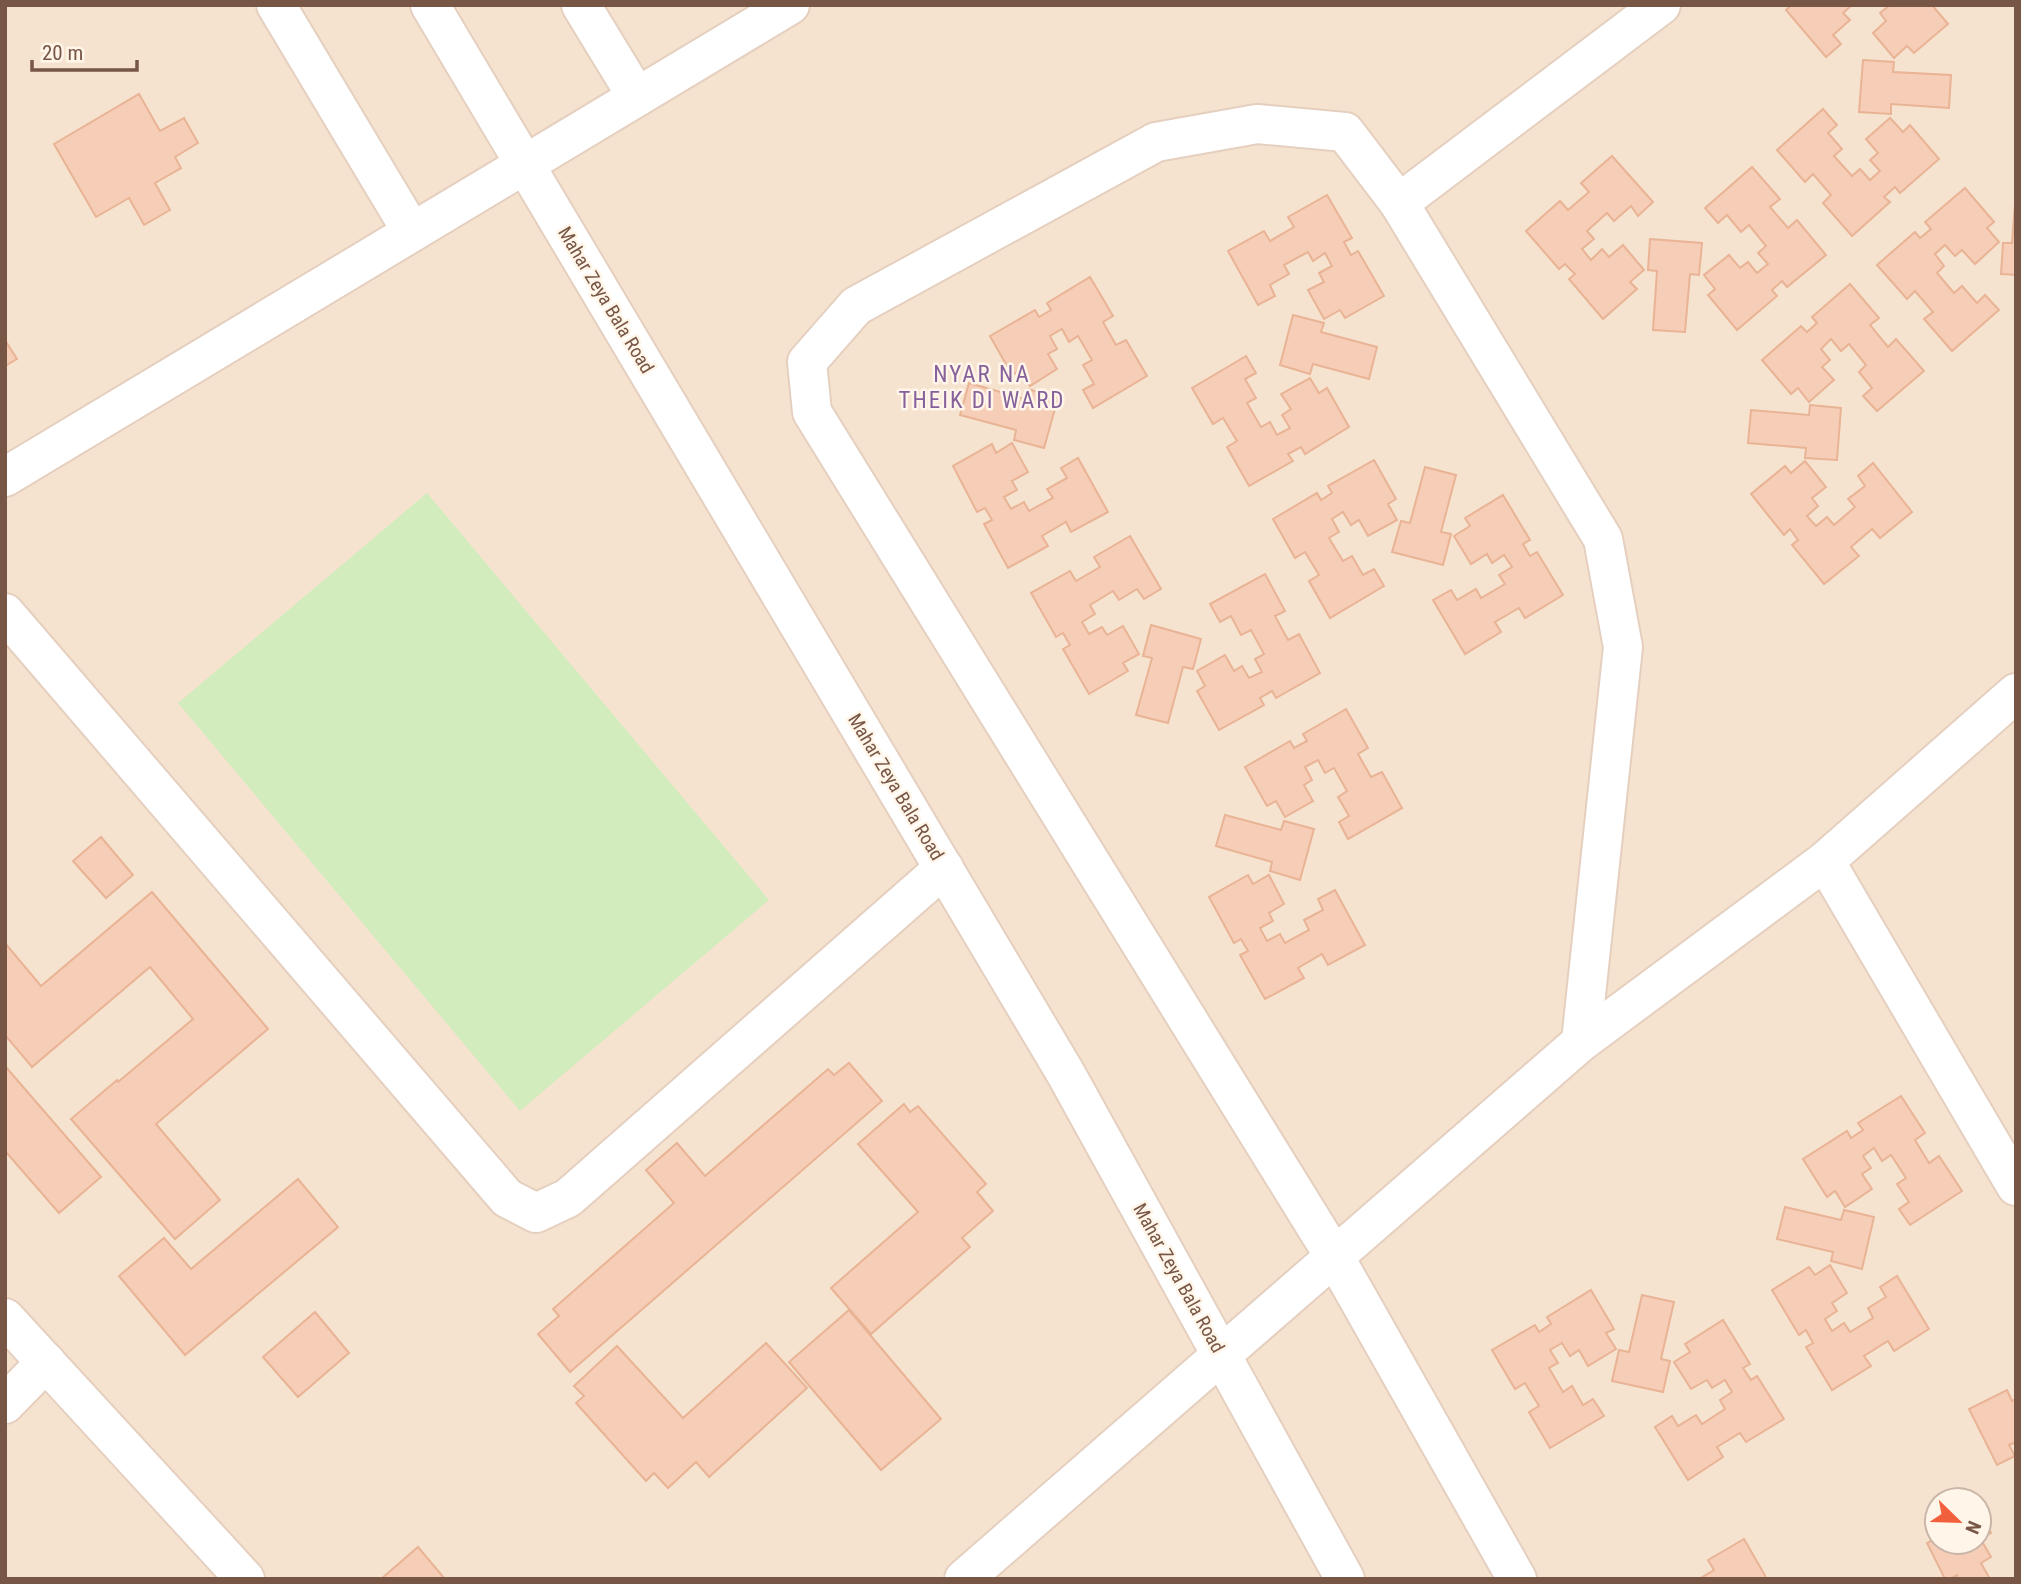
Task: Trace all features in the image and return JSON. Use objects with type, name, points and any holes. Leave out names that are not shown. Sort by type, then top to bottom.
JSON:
[{"type":"street","points":[[276,5],[412,232]]},
{"type":"street","name":"Mahar Zeya Bala Road","points":[[430,5],[1066,1074],[1345,1579]]},
{"type":"street","points":[[581,5],[637,97]]},
{"type":"street","points":[[5,477],[790,5]]},
{"type":"street","points":[[1399,202],[1661,5]]},
{"type":"street","points":[[1517,1579],[1334,1256],[813,412],[807,362],[856,306],[1156,142],[1257,124],[1345,132],[1399,202],[1604,539],[1623,647],[1581,1042]]},
{"type":"street","points":[[5,613],[507,1198],[536,1213],[568,1198],[944,868]]},
{"type":"street","points":[[964,1579],[1581,1042],[1825,861],[2016,693]]},
{"type":"street","points":[[1825,861],[2016,1186]]},
{"type":"street","points":[[5,1318],[244,1579]]},
{"type":"street","points":[[5,1404],[46,1362]]},
{"type":"shaded area","points":[[5,5],[2016,5],[2016,1579],[5,1579]]},
{"type":"green space","points":[[427,493],[769,900],[520,1111],[178,703]]},
{"type":"building","points":[[1791,5],[1852,5],[1843,13],[1850,20],[1833,35],[1841,44],[1826,57],[1786,10]]},
{"type":"building","points":[[1890,5],[1932,5],[1948,24],[1914,53],[1907,46],[1894,58],[1873,33],[1886,21],[1880,13]]},
{"type":"building","points":[[1863,60],[1894,62],[1893,72],[1951,75],[1949,108],[1891,104],[1891,114],[1859,112]]},
{"type":"building","points":[[139,94],[160,131],[184,118],[198,143],[175,157],[181,168],[155,183],[170,210],[144,225],[129,198],[96,217],[54,144]]},
{"type":"building","points":[[1823,109],[1837,125],[1828,133],[1842,149],[1834,156],[1852,176],[1860,169],[1870,180],[1880,171],[1870,160],[1878,153],[1866,139],[1890,118],[1903,132],[1910,125],[1939,159],[1900,193],[1895,187],[1884,197],[1890,202],[1852,236],[1823,203],[1831,195],[1813,174],[1805,182],[1777,150]]},
{"type":"building","points":[[1612,156],[1653,202],[1638,216],[1631,206],[1614,221],[1607,213],[1587,231],[1594,239],[1582,249],[1591,260],[1602,249],[1609,257],[1623,245],[1644,270],[1630,282],[1637,289],[1603,319],[1569,279],[1575,274],[1565,264],[1559,269],[1526,231],[1560,201],[1568,210],[1589,192],[1581,183]]},
{"type":"building","points":[[1752,167],[1780,199],[1770,207],[1788,228],[1797,220],[1826,255],[1787,287],[1782,281],[1772,290],[1777,296],[1737,330],[1708,295],[1715,289],[1704,275],[1729,255],[1740,268],[1748,262],[1757,273],[1768,264],[1758,253],[1766,246],[1749,225],[1741,232],[1727,215],[1718,223],[1705,208]]},
{"type":"building","points":[[1965,188],[1994,222],[1987,228],[1999,242],[1975,264],[1962,250],[1955,256],[1945,245],[1935,254],[1944,266],[1937,273],[1954,293],[1962,286],[1977,303],[1985,295],[1999,310],[1952,351],[1924,319],[1933,312],[1915,291],[1907,299],[1877,265],[1915,232],[1920,238],[1931,229],[1925,222]]},
{"type":"building","points":[[2016,191],[2016,275],[2001,274],[2003,243],[2012,243]]},
{"type":"building","points":[[1327,195],[1352,238],[1344,242],[1351,255],[1358,251],[1384,296],[1345,318],[1340,310],[1324,319],[1308,290],[1324,282],[1319,273],[1332,266],[1325,253],[1313,261],[1308,252],[1284,265],[1289,274],[1270,285],[1275,296],[1258,305],[1228,251],[1264,231],[1270,241],[1294,227],[1288,217]]},
{"type":"building","points":[[1650,239],[1702,243],[1699,275],[1690,274],[1685,332],[1653,330],[1657,271],[1648,270]]},
{"type":"building","points":[[1090,277],[1113,316],[1103,322],[1116,345],[1126,340],[1147,376],[1093,408],[1083,390],[1094,384],[1083,365],[1092,360],[1078,336],[1069,342],[1062,329],[1050,336],[1057,349],[1048,354],[1057,369],[1030,386],[1021,370],[1012,375],[990,336],[1035,310],[1039,317],[1051,310],[1047,303]]},
{"type":"building","points":[[1850,284],[1879,318],[1870,325],[1888,347],[1896,339],[1924,371],[1877,411],[1863,396],[1872,388],[1859,372],[1866,365],[1849,344],[1841,351],[1831,339],[1821,349],[1830,360],[1822,367],[1834,380],[1809,402],[1798,388],[1791,394],[1762,360],[1801,326],[1807,332],[1817,323],[1812,317]]},
{"type":"building","points":[[1293,315],[1324,323],[1321,332],[1377,347],[1369,379],[1313,364],[1310,374],[1280,365]]},
{"type":"building","points":[[5,340],[17,359],[5,366]]},
{"type":"building","points":[[1246,356],[1256,373],[1245,379],[1256,398],[1247,403],[1261,427],[1270,422],[1277,435],[1290,428],[1282,415],[1291,409],[1281,394],[1310,378],[1319,393],[1327,388],[1349,427],[1305,454],[1301,447],[1288,454],[1293,461],[1249,486],[1227,447],[1237,441],[1223,418],[1213,424],[1192,388]]},
{"type":"building","points":[[969,383],[1025,399],[1028,389],[1058,398],[1044,448],[1014,440],[1016,430],[960,415]]},
{"type":"building","points":[[1810,405],[1841,408],[1837,460],[1805,458],[1806,448],[1748,443],[1751,410],[1809,415]]},
{"type":"building","points":[[1012,443],[1028,472],[1012,481],[1017,490],[1004,497],[1011,509],[1024,502],[1029,511],[1053,498],[1047,489],[1067,478],[1061,468],[1078,458],[1108,512],[1071,532],[1066,522],[1042,536],[1048,546],[1008,568],[984,524],[992,520],[985,508],[977,512],[953,466],[992,444],[996,453]]},
{"type":"building","points":[[1374,460],[1396,499],[1388,504],[1397,520],[1368,536],[1359,520],[1351,525],[1343,512],[1332,519],[1339,532],[1329,538],[1343,561],[1352,556],[1363,575],[1374,569],[1384,586],[1330,618],[1309,581],[1319,575],[1305,552],[1295,558],[1273,519],[1317,493],[1321,500],[1332,493],[1328,486]]},
{"type":"building","points":[[1805,461],[1826,487],[1812,498],[1818,506],[1807,516],[1816,526],[1827,517],[1834,525],[1855,507],[1848,499],[1865,486],[1858,476],[1873,463],[1912,512],[1880,538],[1872,529],[1851,547],[1859,556],[1824,584],[1792,545],[1798,540],[1790,529],[1784,535],[1751,494],[1785,466],[1791,473]]},
{"type":"building","points":[[1425,467],[1456,475],[1441,532],[1451,534],[1443,565],[1392,552],[1401,521],[1410,523]]},
{"type":"building","points":[[1503,495],[1530,540],[1523,544],[1530,556],[1537,552],[1563,595],[1525,618],[1519,608],[1495,622],[1501,632],[1465,654],[1433,600],[1451,590],[1457,600],[1476,589],[1481,598],[1505,584],[1499,575],[1512,567],[1504,555],[1492,563],[1487,554],[1471,564],[1454,536],[1470,526],[1465,518]]},
{"type":"building","points":[[1130,536],[1161,589],[1144,599],[1137,589],[1119,600],[1113,591],[1090,605],[1095,614],[1082,622],[1089,634],[1102,627],[1107,635],[1123,626],[1139,654],[1123,663],[1128,671],[1089,694],[1063,649],[1070,645],[1063,633],[1056,637],[1031,593],[1070,571],[1076,581],[1100,567],[1094,557]]},
{"type":"building","points":[[1265,574],[1285,611],[1275,616],[1288,640],[1299,634],[1320,673],[1276,698],[1272,691],[1260,698],[1264,705],[1219,730],[1197,691],[1205,686],[1197,671],[1225,655],[1234,671],[1242,666],[1249,678],[1262,672],[1255,659],[1264,654],[1251,630],[1241,635],[1231,616],[1220,622],[1210,604]]},
{"type":"building","points":[[1151,625],[1201,639],[1193,669],[1183,667],[1168,723],[1136,715],[1152,658],[1143,656]]},
{"type":"building","points":[[1346,709],[1368,748],[1358,754],[1371,777],[1382,772],[1402,808],[1348,839],[1339,822],[1349,816],[1338,797],[1347,791],[1334,768],[1325,773],[1318,760],[1305,767],[1312,780],[1304,785],[1313,801],[1285,817],[1276,801],[1267,806],[1245,767],[1290,741],[1294,748],[1307,741],[1303,734]]},
{"type":"building","points":[[1225,815],[1281,830],[1284,821],[1314,829],[1300,880],[1270,871],[1272,862],[1216,846]]},
{"type":"building","points":[[101,837],[133,875],[106,898],[73,861]]},
{"type":"building","points":[[1248,875],[1253,884],[1269,875],[1284,904],[1269,913],[1273,921],[1260,928],[1267,941],[1280,934],[1285,943],[1309,930],[1304,920],[1323,910],[1318,899],[1335,890],[1365,945],[1328,965],[1322,954],[1298,968],[1304,978],[1265,999],[1240,955],[1248,951],[1241,939],[1234,943],[1209,897]]},
{"type":"building","points":[[152,892],[268,1029],[156,1124],[220,1200],[175,1239],[71,1119],[193,1019],[150,967],[32,1067],[5,1035],[5,943],[41,986]]},
{"type":"building","points":[[849,1063],[882,1101],[570,1372],[538,1334],[559,1316],[553,1309],[674,1203],[646,1170],[677,1143],[705,1176],[828,1069],[834,1075]]},
{"type":"building","points":[[5,1066],[101,1177],[59,1213],[5,1151]]},
{"type":"building","points":[[1901,1096],[1925,1133],[1915,1140],[1929,1163],[1939,1156],[1962,1191],[1910,1225],[1899,1209],[1909,1202],[1897,1184],[1906,1178],[1891,1155],[1882,1161],[1874,1148],[1863,1156],[1871,1168],[1862,1174],[1872,1189],[1845,1207],[1835,1191],[1827,1197],[1803,1159],[1847,1131],[1851,1138],[1863,1130],[1858,1123]]},
{"type":"building","points":[[904,1104],[910,1112],[918,1106],[986,1184],[977,1192],[993,1211],[962,1238],[970,1247],[871,1334],[831,1288],[918,1212],[858,1144]]},
{"type":"building","points":[[298,1179],[338,1227],[185,1355],[119,1276],[164,1238],[191,1269]]},
{"type":"building","points":[[1785,1207],[1841,1220],[1844,1210],[1874,1217],[1862,1269],[1831,1261],[1833,1252],[1777,1239]]},
{"type":"building","points":[[1830,1265],[1847,1293],[1832,1303],[1837,1311],[1825,1319],[1832,1331],[1844,1323],[1850,1332],[1873,1318],[1868,1308],[1886,1297],[1880,1287],[1897,1276],[1929,1329],[1894,1351],[1888,1341],[1864,1356],[1871,1366],[1832,1390],[1806,1347],[1813,1343],[1806,1330],[1799,1335],[1772,1290],[1809,1267],[1815,1275]]},
{"type":"building","points":[[1591,1290],[1614,1329],[1606,1333],[1616,1349],[1588,1366],[1579,1350],[1570,1356],[1562,1343],[1550,1350],[1558,1363],[1549,1368],[1563,1392],[1572,1386],[1583,1405],[1593,1399],[1604,1416],[1550,1448],[1529,1412],[1539,1406],[1525,1383],[1515,1389],[1492,1350],[1535,1325],[1539,1332],[1551,1324],[1547,1317]]},
{"type":"building","points":[[1642,1295],[1674,1302],[1661,1359],[1670,1361],[1663,1392],[1612,1381],[1619,1350],[1629,1352]]},
{"type":"building","points":[[849,1310],[941,1419],[881,1470],[789,1362]]},
{"type":"building","points":[[315,1312],[349,1353],[298,1397],[263,1357]]},
{"type":"building","points":[[1723,1320],[1750,1364],[1743,1368],[1751,1380],[1757,1376],[1784,1419],[1746,1442],[1740,1433],[1717,1447],[1723,1457],[1688,1480],[1655,1427],[1672,1416],[1678,1426],[1696,1415],[1702,1424],[1725,1409],[1720,1400],[1732,1392],[1725,1380],[1712,1388],[1707,1380],[1691,1389],[1674,1362],[1690,1352],[1685,1344]]},
{"type":"building","points":[[766,1343],[807,1388],[709,1477],[696,1462],[668,1488],[654,1473],[646,1481],[576,1403],[584,1396],[574,1386],[617,1346],[683,1418]]},
{"type":"building","points":[[2007,1390],[2012,1401],[2016,1399],[2016,1442],[2009,1445],[2015,1456],[1997,1465],[1969,1409]]},
{"type":"building","points":[[1744,1539],[1767,1579],[1699,1579],[1714,1570],[1708,1560]]},
{"type":"building","points":[[418,1547],[445,1579],[381,1579]]},
{"type":"building","points":[[1934,1556],[1991,1557],[1981,1563],[1990,1579],[1958,1579],[1957,1575],[1945,1579]]},
{"type":"district","name":"NYAR NA THEIK DI WARD","points":[[982,387]]}]
